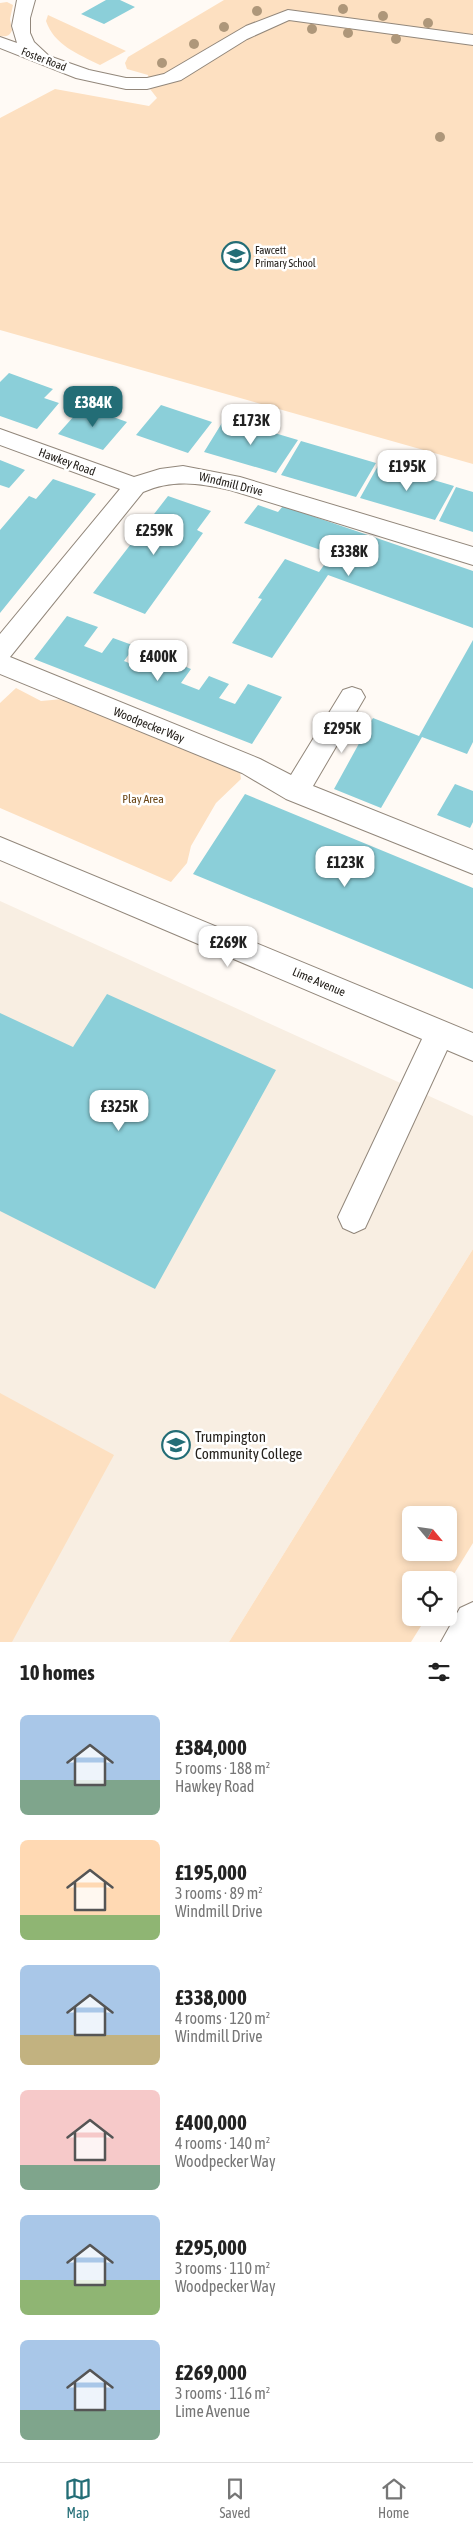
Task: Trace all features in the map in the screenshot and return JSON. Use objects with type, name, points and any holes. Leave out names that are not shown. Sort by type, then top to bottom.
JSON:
[{"type":"street","points":[[26,0],[19,24],[20,34],[33,51],[44,59]]},
{"type":"street","name":"Foster Road","points":[[0,42],[88,75],[118,83],[168,79],[267,21],[288,15],[473,40]]},
{"type":"street","name":"Hawkey Road","points":[[0,437],[135,486]]},
{"type":"street","name":"Windmill Drive","points":[[0,652],[135,486],[154,477],[173,473],[204,476],[232,482],[473,556]]},
{"type":"street","name":"Woodpecker Way","points":[[0,663],[251,766],[296,791],[473,862]]},
{"type":"street","points":[[296,791],[352,697]]},
{"type":"street","name":"Lime Avenue","points":[[0,848],[473,1047]]},
{"type":"street","points":[[354,1216],[440,1033]]},
{"type":"street","points":[[460,1642],[473,1621]]},
{"type":"shaded area","name":"Trumpington Community College","points":[[0,901],[473,1116],[473,1249],[229,1642],[0,1642]]},
{"type":"green space","name":"Fawcett Primary School","points":[[224,0],[473,0],[473,464],[0,330],[0,118],[55,89],[149,106],[157,98],[150,89],[148,75],[127,69],[125,63],[128,57]]},
{"type":"green space","points":[[7,2],[13,5],[10,19],[12,30],[8,36],[0,36],[0,3]]},
{"type":"green space","points":[[48,15],[126,51],[100,65],[75,53],[61,43],[46,21]]},
{"type":"green space","name":"Play Area","points":[[16,688],[41,701],[63,699],[240,772],[241,779],[216,803],[191,846],[187,863],[171,882],[0,808],[0,703]]},
{"type":"green space","points":[[473,1249],[473,1543],[456,1571],[402,1571],[402,1626],[421,1626],[411,1642],[229,1642]]},
{"type":"green space","points":[[0,1393],[114,1455],[12,1642],[0,1642]]},
{"type":"building","points":[[106,0],[120,0],[135,7],[104,24],[81,14]]},
{"type":"building","points":[[9,373],[53,389],[44,398],[59,403],[37,429],[0,416],[0,382]]},
{"type":"building","points":[[161,405],[212,422],[188,453],[136,435]]},
{"type":"building","points":[[83,406],[127,422],[103,450],[58,434]]},
{"type":"building","points":[[225,418],[298,440],[276,473],[204,452]]},
{"type":"building","points":[[301,441],[376,463],[356,497],[281,475]]},
{"type":"building","points":[[0,460],[25,470],[9,488],[0,485]]},
{"type":"building","points":[[379,464],[454,486],[435,520],[360,498]]},
{"type":"building","points":[[53,479],[96,494],[0,613],[0,530],[29,496],[36,499]]},
{"type":"building","points":[[456,487],[473,492],[473,532],[439,521]]},
{"type":"building","points":[[168,496],[211,511],[197,530],[203,533],[145,614],[93,593]]},
{"type":"building","points":[[258,505],[278,512],[283,506],[473,571],[473,628],[328,575],[272,658],[232,643],[262,599],[258,598],[285,559],[319,572],[332,554],[244,523]]},
{"type":"building","points":[[67,616],[98,627],[84,646],[102,653],[113,638],[135,646],[124,661],[139,667],[150,652],[191,669],[181,683],[199,690],[209,676],[229,684],[219,698],[235,704],[248,684],[282,697],[252,744],[34,659]]},
{"type":"building","points":[[473,640],[473,742],[467,754],[422,737],[381,808],[334,789],[373,718],[419,736]]},
{"type":"building","points":[[455,784],[473,791],[473,822],[470,828],[437,815]]},
{"type":"building","points":[[245,794],[473,888],[473,989],[193,874]]},
{"type":"building","points":[[107,994],[276,1070],[155,1289],[0,1211],[0,1013],[73,1047]]},
{"type":"place","name":"Fawcett Primary School","points":[[236,256]]},
{"type":"place","name":"Trumpington Community College","points":[[176,1445]]}]
